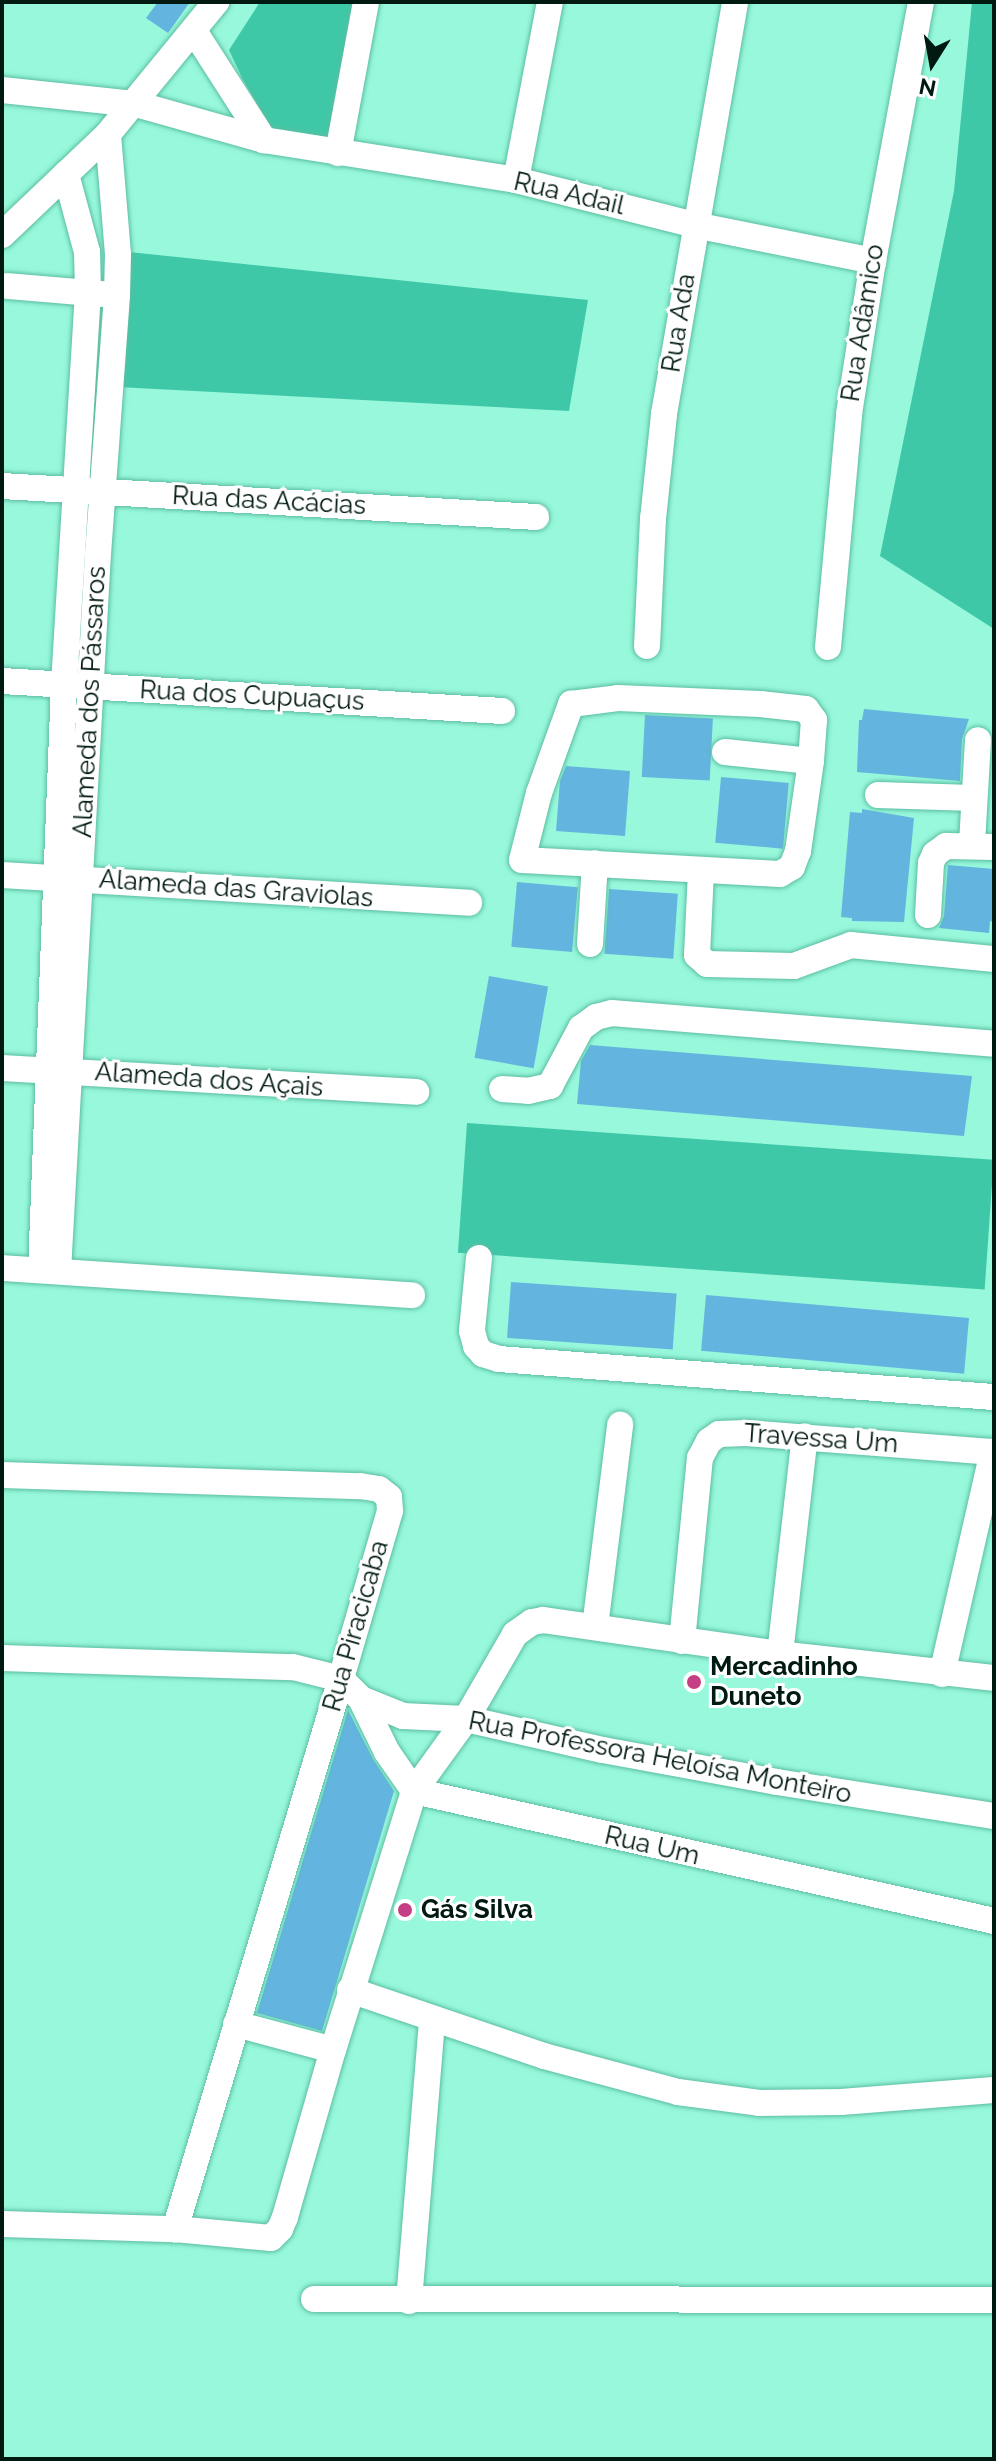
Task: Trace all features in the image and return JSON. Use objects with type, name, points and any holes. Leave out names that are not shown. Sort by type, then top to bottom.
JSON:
[{"type":"street","points":[[2,235],[136,104],[216,2]]},
{"type":"street","points":[[338,153],[366,2]]},
{"type":"street","points":[[516,180],[550,2]]},
{"type":"street","name":"Rua Ada","points":[[647,646],[653,519],[664,414],[735,2]]},
{"type":"street","name":"Rua Adâmico","points":[[828,647],[849,414],[873,261],[921,2]]},
{"type":"street","points":[[194,31],[264,140]]},
{"type":"street","name":"Rua Adail","points":[[2,90],[136,104],[264,140],[516,180],[695,225],[873,261]]},
{"type":"street","name":"Alameda dos Pássaros","points":[[68,879],[92,686],[102,491],[117,295],[118,254],[108,134]]},
{"type":"street","name":"Alameda dos Pássaros","points":[[49,1271],[68,879],[64,684],[88,292],[87,252],[66,174]]},
{"type":"street","points":[[7,286],[117,295]]},
{"type":"street","name":"Rua das Acácias","points":[[2,486],[536,517]]},
{"type":"street","name":"Rua dos Cupuaçus","points":[[2,681],[502,711]]},
{"type":"street","points":[[632,699],[806,709],[814,720],[811,761],[798,851],[792,867],[780,874],[522,860],[539,793],[571,704],[632,699]]},
{"type":"street","points":[[928,915],[931,863],[935,854],[946,846],[983,846],[973,798],[978,740]]},
{"type":"street","points":[[725,752],[811,761]]},
{"type":"street","points":[[878,795],[973,798]]},
{"type":"street","points":[[590,944],[595,863]]},
{"type":"street","points":[[701,871],[697,955],[707,964],[754,968],[794,966],[851,945],[994,959]]},
{"type":"street","name":"Alameda das Graviolas","points":[[2,875],[469,903]]},
{"type":"street","points":[[502,1089],[528,1091],[550,1086],[581,1028],[596,1017],[612,1013],[994,1044]]},
{"type":"street","name":"Alameda dos Açais","points":[[2,1068],[416,1092]]},
{"type":"street","points":[[479,1258],[472,1331],[476,1346],[483,1354],[499,1359],[994,1397]]},
{"type":"street","points":[[2,1268],[412,1295]]},
{"type":"street","points":[[595,1627],[620,1425]]},
{"type":"street","name":"Travessa Um","points":[[682,1641],[703,1450],[719,1434],[805,1436],[993,1452]]},
{"type":"street","points":[[780,1654],[805,1436]]},
{"type":"street","points":[[942,1674],[993,1452]]},
{"type":"street","name":"Rua Piracicaba","points":[[2,1475],[360,1486],[385,1492],[390,1511],[175,2229]]},
{"type":"street","points":[[2,2224],[175,2229],[258,2239],[276,2234],[285,2217],[350,1990],[414,1791],[466,1719],[515,1634],[524,1626],[543,1620],[780,1654],[994,1678]]},
{"type":"street","points":[[2,1658],[265,1665],[305,1669],[341,1679]]},
{"type":"street","name":"Rua Professora Heloísa Monteiro","points":[[341,1679],[361,1699],[403,1716],[466,1719],[777,1782],[994,1816]]},
{"type":"street","points":[[361,1699],[387,1752],[414,1791]]},
{"type":"street","name":"Rua Um","points":[[414,1791],[994,1921]]},
{"type":"street","points":[[350,1990],[544,2056],[678,2092],[759,2103],[841,2102],[994,2090]]},
{"type":"street","points":[[409,2301],[432,2019]]},
{"type":"street","points":[[236,2024],[334,2047]]},
{"type":"street","points":[[314,2299],[994,2300]]},
{"type":"green space","points":[[260,2],[354,2],[327,140],[274,133],[243,80],[229,50]]},
{"type":"green space","points":[[972,2],[994,2],[994,629],[880,556],[954,191]]},
{"type":"green space","points":[[129,252],[588,300],[569,411],[118,387]]},
{"type":"green space","points":[[467,1123],[994,1160],[985,1290],[458,1253]]},
{"type":"building","points":[[158,2],[190,2],[168,33],[146,18]]},
{"type":"building","points":[[864,709],[969,719],[962,739],[960,781],[857,772],[859,720],[862,720]]},
{"type":"building","points":[[645,715],[713,719],[710,780],[642,777]]},
{"type":"building","points":[[566,766],[630,771],[625,836],[556,831],[560,781]]},
{"type":"building","points":[[721,777],[789,783],[783,849],[715,843]]},
{"type":"building","points":[[862,809],[914,818],[904,922],[852,921],[852,918],[841,917],[850,812],[862,813]]},
{"type":"building","points":[[948,865],[994,869],[994,922],[990,921],[989,933],[939,928],[944,916]]},
{"type":"building","points":[[517,882],[578,887],[572,952],[511,947]]},
{"type":"building","points":[[609,889],[678,894],[673,959],[604,954]]},
{"type":"building","points":[[489,976],[548,986],[534,1068],[475,1058]]},
{"type":"building","points":[[590,1045],[972,1076],[964,1136],[577,1104],[581,1061]]},
{"type":"building","points":[[511,1282],[677,1294],[673,1349],[507,1338]]},
{"type":"building","points":[[706,1295],[969,1318],[964,1374],[701,1351]]},
{"type":"building","points":[[348,1710],[373,1759],[394,1791],[322,2031],[257,2013]]},
{"type":"place","name":"Mercadinho Duneto","points":[[694,1682]]},
{"type":"place","name":"Gás Silva","points":[[405,1910]]}]
